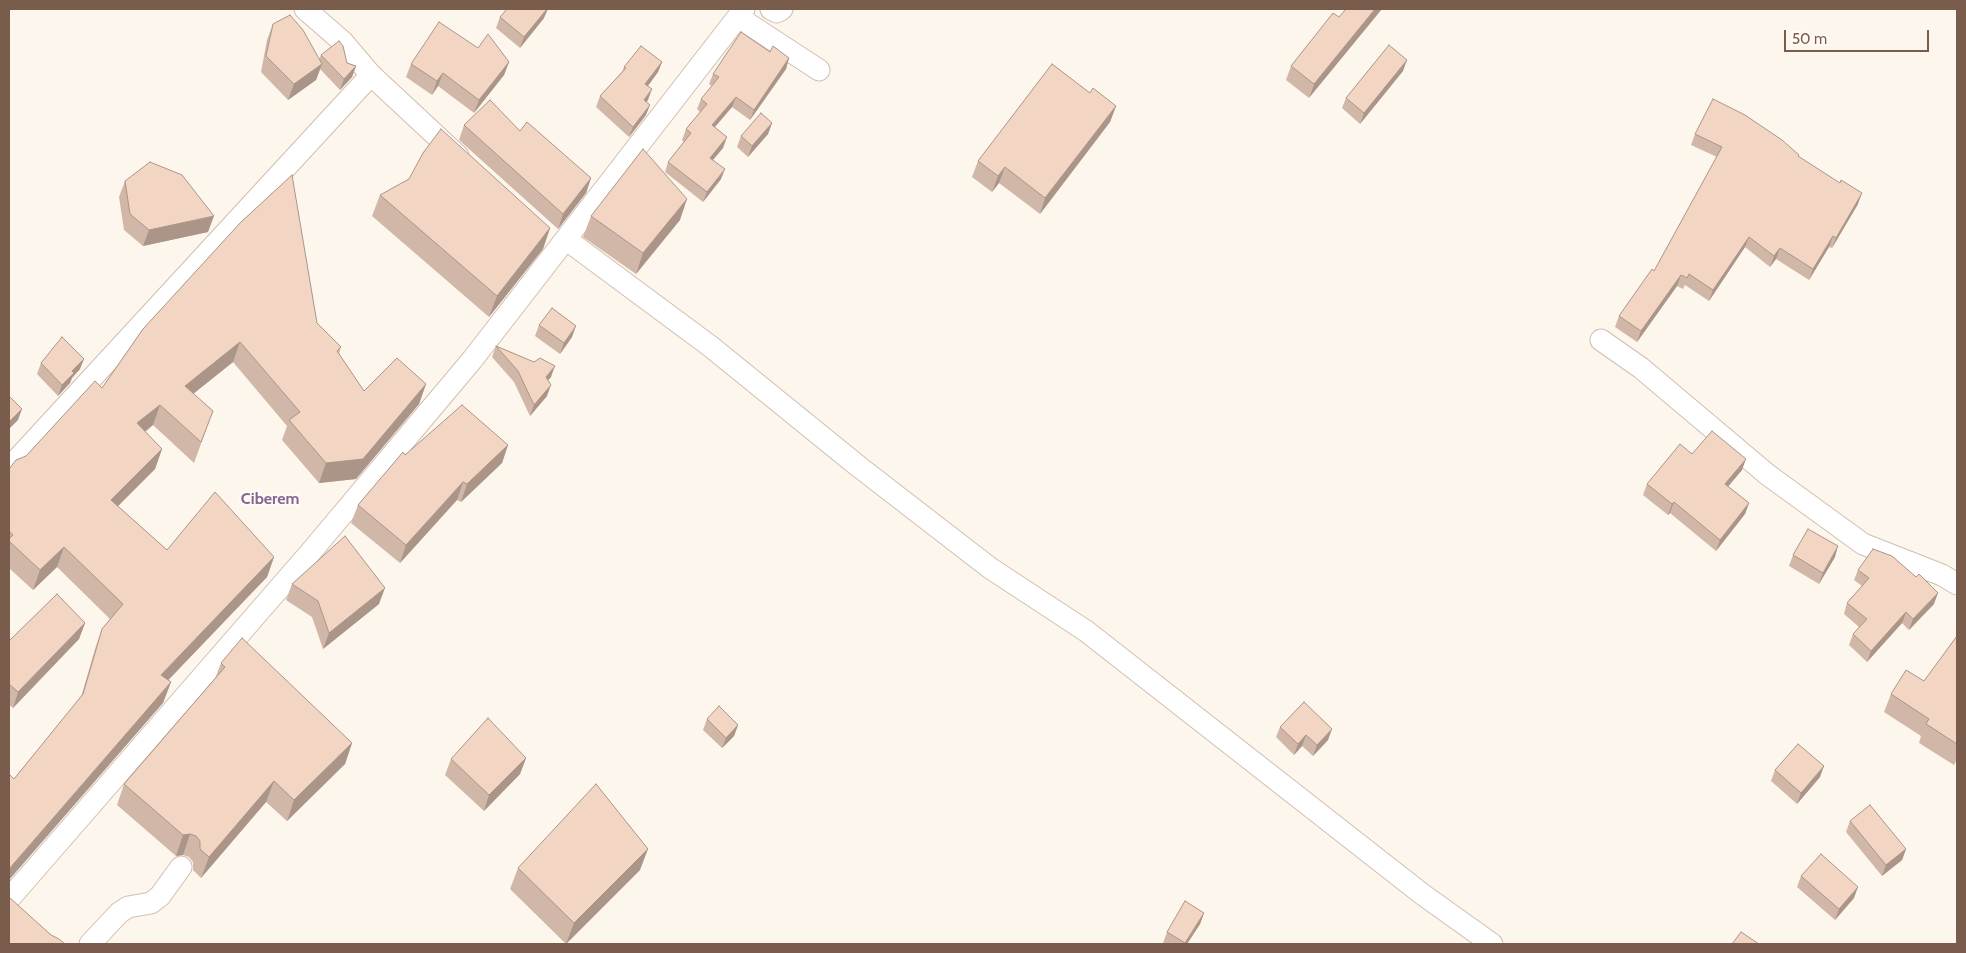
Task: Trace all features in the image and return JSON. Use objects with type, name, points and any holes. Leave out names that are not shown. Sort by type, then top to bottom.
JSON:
[{"type":"street","points":[[305,9],[343,42],[371,75],[475,172]]},
{"type":"street","points":[[771,9],[777,12],[782,9]]},
{"type":"street","points":[[9,899],[309,554],[472,360],[558,241],[741,13],[818,70]]},
{"type":"street","points":[[9,468],[371,75]]},
{"type":"street","points":[[558,241],[710,346],[858,466],[990,568],[1086,631],[1422,894],[1492,944]]},
{"type":"street","points":[[1601,340],[1641,368],[1768,475],[1863,544],[1942,575],[1957,584]]},
{"type":"street","points":[[90,944],[119,913],[128,907],[150,903],[160,896],[181,867]]},
{"type":"building","points":[[507,9],[547,9],[524,37],[500,17]]},
{"type":"building","points":[[1346,9],[1375,9],[1314,84],[1291,66],[1333,13],[1339,17]]},
{"type":"building","points":[[290,15],[303,30],[322,64],[294,84],[266,56],[273,24]]},
{"type":"building","points":[[439,22],[478,48],[488,34],[509,62],[479,100],[443,73],[437,81],[411,64]]},
{"type":"building","points":[[741,32],[770,52],[773,46],[789,58],[754,110],[736,97],[712,125],[727,137],[710,158],[725,169],[707,192],[668,162],[691,133],[686,129],[707,104],[701,99],[719,77],[713,74]]},
{"type":"building","points":[[339,41],[343,46],[347,63],[356,66],[344,79],[321,55]]},
{"type":"building","points":[[1389,45],[1407,60],[1364,113],[1346,98]]},
{"type":"building","points":[[641,46],[662,62],[645,84],[652,89],[644,100],[650,105],[633,127],[600,96],[626,68],[624,67]]},
{"type":"building","points":[[1052,64],[1090,93],[1093,88],[1116,106],[1045,198],[1005,167],[998,176],[978,161]]},
{"type":"building","points":[[1713,99],[1745,115],[1782,140],[1798,156],[1840,183],[1841,180],[1862,193],[1836,238],[1833,236],[1813,269],[1780,248],[1774,256],[1749,237],[1713,290],[1689,274],[1687,278],[1681,275],[1641,331],[1619,316],[1652,269],[1654,271],[1722,147],[1695,134]]},
{"type":"building","points":[[490,100],[520,131],[527,122],[591,178],[563,214],[464,125]]},
{"type":"building","points":[[761,113],[772,123],[752,146],[741,136]]},
{"type":"building","points":[[441,129],[550,228],[497,296],[380,195],[409,179],[423,153]]},
{"type":"building","points":[[643,149],[687,199],[643,253],[591,216]]},
{"type":"building","points":[[150,162],[182,175],[214,216],[149,230],[130,214],[125,181]]},
{"type":"building","points":[[292,175],[317,323],[341,347],[337,351],[364,391],[397,358],[426,384],[363,459],[326,463],[289,420],[300,412],[240,342],[185,386],[213,411],[201,442],[160,405],[137,423],[162,449],[111,500],[167,550],[215,492],[274,557],[161,675],[171,682],[9,869],[9,774],[14,779],[83,694],[102,629],[123,604],[64,547],[40,570],[9,541],[13,535],[9,531],[9,469],[16,460],[26,456],[95,381],[102,388],[143,329],[241,222]]},
{"type":"building","points":[[552,308],[576,326],[564,343],[539,325]]},
{"type":"building","points":[[62,337],[84,359],[62,385],[41,363]]},
{"type":"building","points":[[496,346],[534,362],[540,358],[555,366],[546,377],[551,385],[534,405],[518,371]]},
{"type":"building","points":[[9,396],[22,409],[9,422]]},
{"type":"building","points":[[462,405],[508,445],[467,484],[463,482],[406,545],[358,505],[403,452],[405,455]]},
{"type":"building","points":[[1712,431],[1746,459],[1725,484],[1749,503],[1720,540],[1674,502],[1672,504],[1647,484],[1680,444],[1692,454]]},
{"type":"building","points":[[1808,529],[1838,546],[1823,573],[1793,555]]},
{"type":"building","points":[[345,536],[385,588],[329,633],[318,601],[292,584]]},
{"type":"building","points":[[1873,549],[1892,556],[1916,577],[1919,574],[1938,593],[1913,619],[1906,612],[1871,651],[1853,634],[1867,619],[1847,603],[1869,578],[1858,570]]},
{"type":"building","points":[[57,594],[85,623],[18,692],[9,684],[9,641]]},
{"type":"building","points":[[1957,636],[1957,744],[1926,724],[1929,719],[1891,694],[1906,670],[1924,681]]},
{"type":"building","points":[[242,638],[352,743],[294,800],[274,781],[209,857],[200,849],[200,841],[196,836],[190,834],[183,835],[124,784],[225,667],[221,663]]},
{"type":"building","points":[[1304,702],[1332,729],[1317,745],[1306,735],[1298,744],[1280,727]]},
{"type":"building","points":[[719,706],[738,725],[726,738],[707,719]]},
{"type":"building","points":[[488,718],[526,758],[489,795],[451,759]]},
{"type":"building","points":[[1798,744],[1824,766],[1801,793],[1775,770]]},
{"type":"building","points":[[596,784],[648,849],[574,923],[518,868]]},
{"type":"building","points":[[1870,805],[1906,849],[1886,865],[1850,821]]},
{"type":"building","points":[[1821,854],[1858,887],[1839,909],[1801,876]]},
{"type":"building","points":[[9,897],[51,935],[65,944],[9,944]]},
{"type":"building","points":[[1185,901],[1204,913],[1185,943],[1167,932]]},
{"type":"building","points":[[1741,932],[1759,944],[1732,944]]},
{"type":"district","name":"Ciberem","points":[[270,499]]}]
